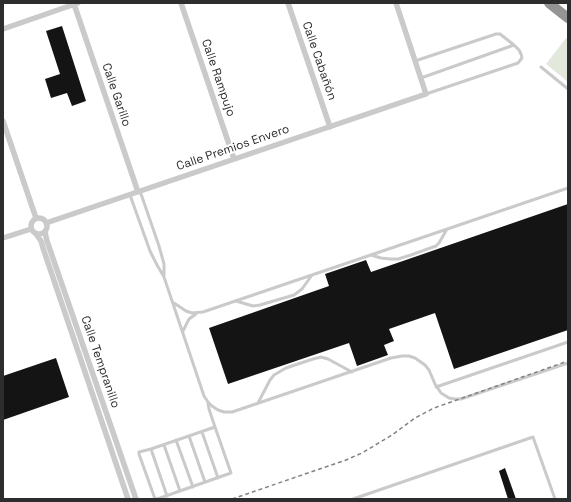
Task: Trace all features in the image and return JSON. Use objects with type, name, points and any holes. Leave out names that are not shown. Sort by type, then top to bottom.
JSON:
[{"type":"highway","points":[[549,3],[568,18]]},
{"type":"street","name":"Calle Rampujo","points":[[181,3],[234,159]]},
{"type":"street","name":"Calle Cabañón","points":[[288,3],[330,126]]},
{"type":"street","points":[[396,3],[426,94]]},
{"type":"street","points":[[3,29],[76,4]]},
{"type":"street","name":"Calle Garillo","points":[[76,4],[139,192]]},
{"type":"street","name":"Calle Premios Envero","points":[[46,223],[426,94]]},
{"type":"street","points":[[3,121],[36,218]]},
{"type":"street","points":[[36,218],[41,218],[46,223],[47,226],[45,232],[42,234],[33,233],[30,224],[32,221],[36,218]]},
{"type":"street","points":[[3,238],[31,229]]},
{"type":"street","name":"Calle Tempranillo","points":[[45,232],[136,499]]},
{"type":"street","name":"Calle Tempranillo","points":[[36,234],[43,248],[128,499]]},
{"type":"lane","points":[[415,61],[496,34],[500,34],[514,45],[521,54],[522,58],[518,63],[426,94]]},
{"type":"lane","points":[[421,78],[514,45]]},
{"type":"lane","points":[[541,67],[568,89]]},
{"type":"lane","points":[[172,302],[192,314],[203,312],[568,188]]},
{"type":"lane","points":[[139,192],[159,246],[164,264],[164,277]]},
{"type":"lane","points":[[130,195],[150,251],[164,277],[204,396],[208,402],[218,410],[224,412],[241,410],[391,358],[402,356],[415,358],[425,365],[441,394],[455,399],[461,399],[568,363]]},
{"type":"lane","points":[[371,255],[381,258],[398,259],[411,255],[436,246],[447,229]]},
{"type":"lane","points":[[236,301],[253,306],[294,295],[302,289],[312,275]]},
{"type":"lane","points":[[182,332],[189,319],[197,313]]},
{"type":"lane","points":[[436,387],[568,342]]},
{"type":"lane","points":[[257,404],[274,375],[286,368],[312,359],[321,357],[328,359],[352,372]]},
{"type":"lane","points":[[208,402],[209,409],[231,473],[167,496],[155,498],[139,452],[215,427]]},
{"type":"lane","points":[[202,432],[218,478]]},
{"type":"lane","points":[[189,436],[205,482]]},
{"type":"lane","points":[[353,499],[533,437],[555,499]]},
{"type":"lane","points":[[176,440],[193,487]]},
{"type":"lane","points":[[164,445],[180,491]]},
{"type":"lane","points":[[151,449],[167,496]]},
{"type":"shaded area","points":[[566,38],[568,39],[568,82],[546,64]]},
{"type":"building","points":[[62,26],[86,101],[72,106],[67,93],[51,98],[45,79],[60,74],[46,31]]},
{"type":"building","points":[[568,204],[568,330],[454,369],[435,313],[389,329],[394,341],[384,345],[388,355],[357,366],[349,343],[228,384],[209,328],[329,286],[325,274],[366,260],[371,272]]},
{"type":"building","points":[[56,358],[69,397],[3,420],[3,376]]},
{"type":"building","points":[[505,468],[516,499],[508,499],[499,471]]},
{"type":"railway","points":[[232,499],[346,460],[362,453],[392,435],[415,418],[434,408],[568,361]]}]
